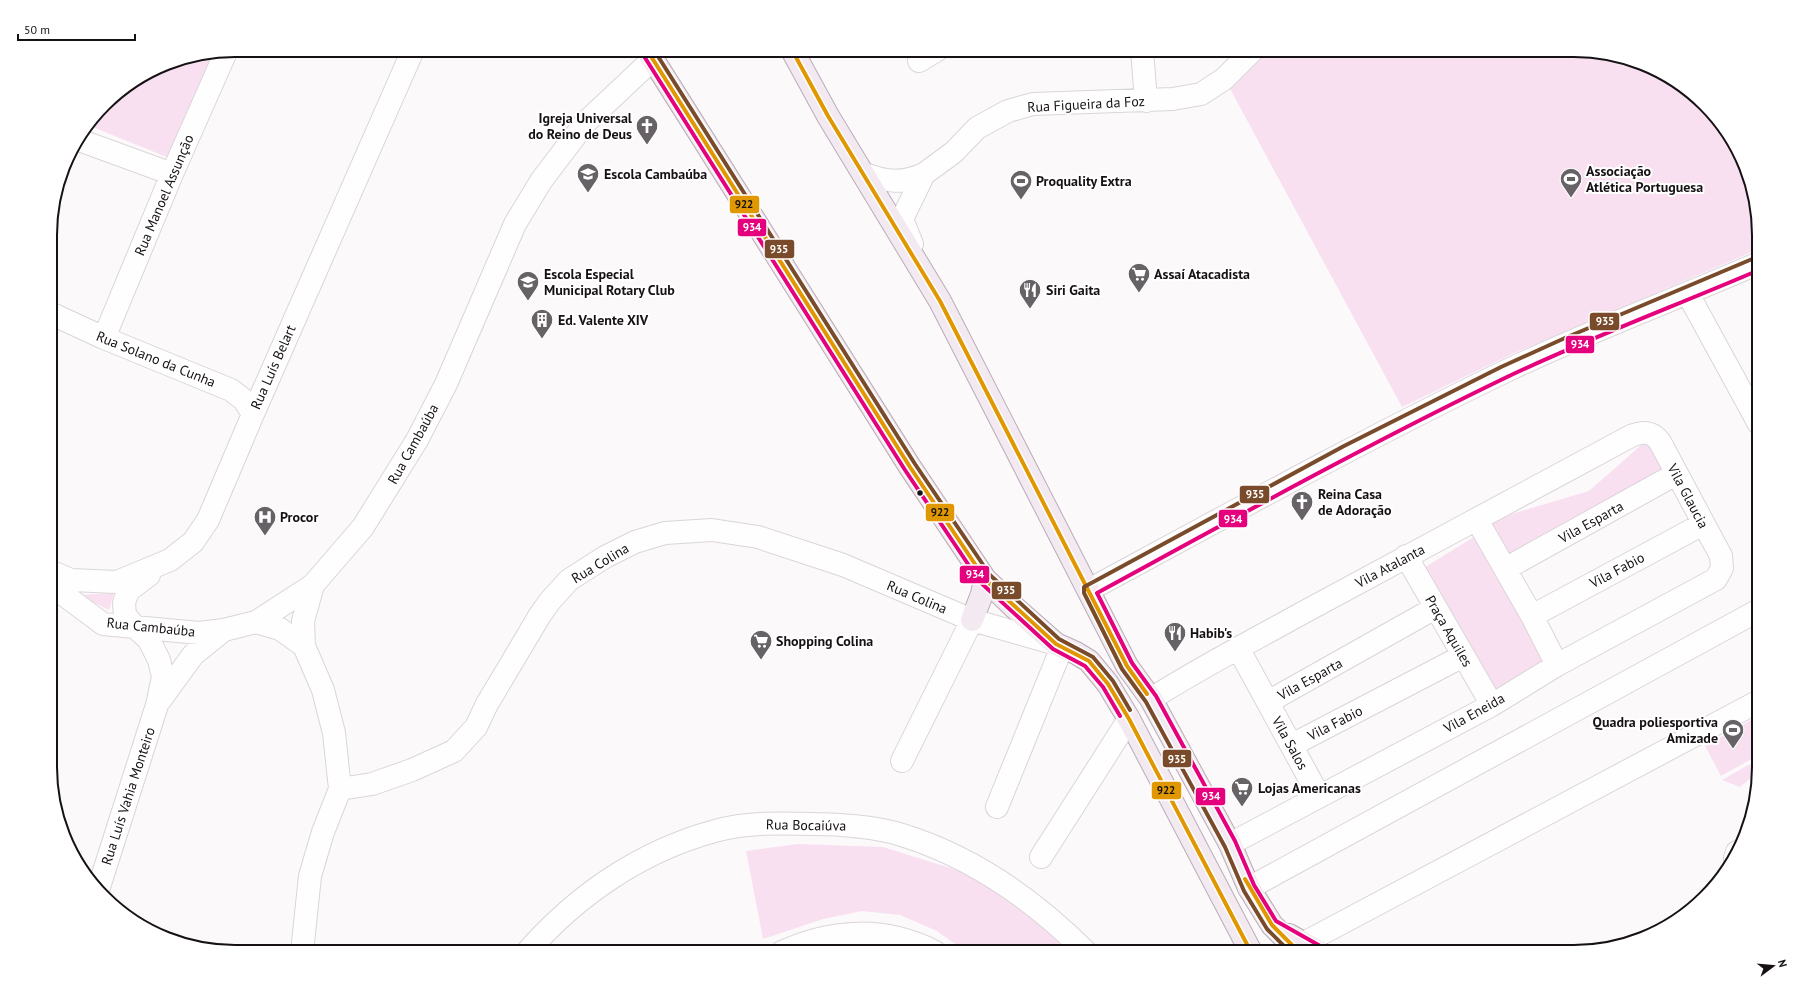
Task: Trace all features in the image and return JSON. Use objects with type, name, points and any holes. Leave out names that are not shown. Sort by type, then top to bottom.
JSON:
[{"type":"main road","points":[[655,57],[910,467],[985,579],[1014,608],[1064,648],[1089,661],[1108,684],[1129,719],[1247,945]]},
{"type":"main road","points":[[796,57],[828,116],[865,174],[923,271],[1127,666],[1151,699],[1230,844],[1249,888],[1272,925],[1302,945]]},
{"type":"main road","points":[[972,620],[982,594],[985,579]]},
{"type":"street","name":"Rua Manoel Assunção","points":[[104,338],[172,174],[224,57]]},
{"type":"street","name":"Rua Luís Belart","points":[[57,574],[71,580],[117,582],[170,560],[193,542],[208,520],[252,414],[411,57]]},
{"type":"street","name":"Rua Cambaúba","points":[[57,590],[103,624],[199,633],[224,630],[256,622],[313,585],[363,527],[417,440],[446,384],[515,224],[540,181],[584,123],[649,57]]},
{"type":"street","points":[[1143,57],[1146,93]]},
{"type":"street","name":"Rua Figueira da Foz","points":[[865,174],[877,179],[908,181],[924,174],[954,152],[977,128],[1008,111],[1033,104],[1146,93],[1173,99],[1201,94],[1224,78],[1246,57]]},
{"type":"street","points":[[84,142],[172,174]]},
{"type":"street","name":"Rua Figueira da Foz","points":[[923,271],[902,219],[924,174]]},
{"type":"street","points":[[1089,590],[1282,485],[1504,372],[1606,327],[1752,266]]},
{"type":"street","points":[[1688,294],[1752,411]]},
{"type":"street","name":"Rua Solano da Cunha","points":[[57,316],[104,338],[238,393],[252,414]]},
{"type":"street","name":"Vila Glaucia","points":[[1631,436],[1640,432],[1648,432],[1656,436],[1723,564],[1716,579]]},
{"type":"street","name":"Vila Atalanta","points":[[1151,699],[1238,648],[1406,556],[1477,520],[1631,436]]},
{"type":"street","name":"Vila Esparta","points":[[1505,569],[1676,474]]},
{"type":"street","points":[[1477,520],[1532,616],[1557,665]]},
{"type":"street","name":"Vila Fabio","points":[[1532,616],[1703,524]]},
{"type":"street","name":"Rua Colina","points":[[340,790],[372,784],[412,770],[454,751],[476,727],[487,704],[540,615],[550,601],[569,580],[605,556],[635,542],[665,533],[712,530],[758,537],[843,565],[972,620],[1064,648]]},
{"type":"street","name":"Praça Aquiles","points":[[1406,556],[1492,705]]},
{"type":"street","points":[[157,705],[162,677],[159,660],[150,640],[135,627],[125,614],[124,604],[128,591],[170,560]]},
{"type":"street","name":"Vila Eneida","points":[[1230,844],[1492,705],[1557,665],[1716,579]]},
{"type":"street","points":[[303,945],[310,876],[323,832],[340,790],[334,732],[323,690],[304,646],[303,620],[313,585]]},
{"type":"street","name":"Vila Esparta","points":[[1268,702],[1435,608]]},
{"type":"street","points":[[1249,888],[1752,614]]},
{"type":"street","points":[[902,761],[972,620]]},
{"type":"street","points":[[256,622],[280,629],[304,646]]},
{"type":"street","points":[[157,705],[192,655],[224,630]]},
{"type":"street","points":[[997,807],[1064,648]]},
{"type":"street","name":"Vila Salos","points":[[1238,648],[1319,796]]},
{"type":"street","name":"Vila Fabio","points":[[1292,745],[1463,656]]},
{"type":"street","name":"Rua Luís Vahia Monteiro","points":[[100,883],[157,705]]},
{"type":"street","points":[[1315,945],[1752,705]]},
{"type":"street","points":[[1041,858],[1129,719]]},
{"type":"street","name":"Rua Bocaiúva","points":[[534,945],[580,900],[622,871],[669,847],[716,831],[768,823],[840,824],[901,834],[954,856],[1010,887],[1060,926],[1079,945]]},
{"type":"street","points":[[797,945],[804,942],[857,932],[900,937],[919,945]]},
{"type":"shaded area","name":"Associação Atlética Portuguesa","points":[[1257,57],[1586,57],[1609,60],[1631,66],[1653,75],[1683,94],[1700,109],[1722,136],[1734,156],[1743,178],[1749,200],[1752,223],[1752,252],[1512,354],[1402,407],[1228,85]]},
{"type":"shaded area","points":[[217,58],[174,160],[93,127],[109,109],[126,94],[156,75],[178,66],[200,60]]},
{"type":"shaded area","points":[[1648,439],[1664,469],[1511,559],[1488,521],[1589,491]]},
{"type":"shaded area","points":[[1474,537],[1546,658],[1495,690],[1422,569]]},
{"type":"shaded area","points":[[114,593],[109,610],[79,595]]},
{"type":"shaded area","name":"Quadra poliesportiva Amizade","points":[[1752,719],[1752,759],[1721,776],[1705,746]]},
{"type":"shaded area","points":[[1752,763],[1752,776],[1740,787],[1722,780]]},
{"type":"shaded area","points":[[798,844],[883,847],[963,872],[1035,913],[1060,945],[956,945],[937,931],[900,915],[862,911],[823,919],[763,939],[746,851]]},
{"type":"shaded area","points":[[874,940],[892,945],[847,945]]},
{"type":"transit line","name":"934","points":[[645,57],[905,470],[980,582],[1053,649],[1085,666],[1103,687],[1120,716]]},
{"type":"transit line","name":"922","points":[[651,57],[910,467],[985,579],[1056,644],[1089,661],[1108,684],[1129,719],[1247,945]]},
{"type":"transit line","name":"935","points":[[658,57],[915,464],[990,575],[1059,639],[1093,657],[1113,681],[1130,710]]},
{"type":"transit line","name":"922","points":[[796,57],[828,116],[940,301],[1127,666],[1147,694]]},
{"type":"transit line","name":"935","points":[[1283,945],[1267,929],[1244,891],[1225,847],[1146,702],[1122,669],[1084,593],[1084,587],[1344,446],[1501,367],[1565,338],[1752,259]]},
{"type":"transit line","name":"934","points":[[1318,945],[1276,921],[1254,885],[1235,841],[1156,696],[1132,663],[1097,593],[1352,455],[1455,402],[1601,335],[1752,273]]},
{"type":"transit line","name":"922","points":[[1245,879],[1272,925],[1292,945]]},
{"type":"place","name":"Igreja Universal do Reino de Deus","points":[[647,146]]},
{"type":"place","name":"Escola Cambaúba","points":[[588,194]]},
{"type":"place","name":"Associação Atlética Portuguesa","points":[[1571,198]]},
{"type":"place","name":"Proquality Extra","points":[[1021,200]]},
{"type":"place","name":"Assaí Atacadista","points":[[1139,294]]},
{"type":"place","name":"Escola Especial Municipal Rotary Club","points":[[528,302]]},
{"type":"place","name":"Siri Gaita","points":[[1030,310]]},
{"type":"place","name":"Ed. Valente XIV","points":[[542,340]]},
{"type":"place","name":"Reina Casa de Adoração","points":[[1302,522]]},
{"type":"place","name":"Procor","points":[[265,536]]},
{"type":"place","name":"Habib's","points":[[1175,652]]},
{"type":"place","name":"Shopping Colina","points":[[761,660]]},
{"type":"place","name":"Quadra poliesportiva Amizade","points":[[1733,750]]},
{"type":"place","name":"Lojas Americanas","points":[[1242,808]]}]
